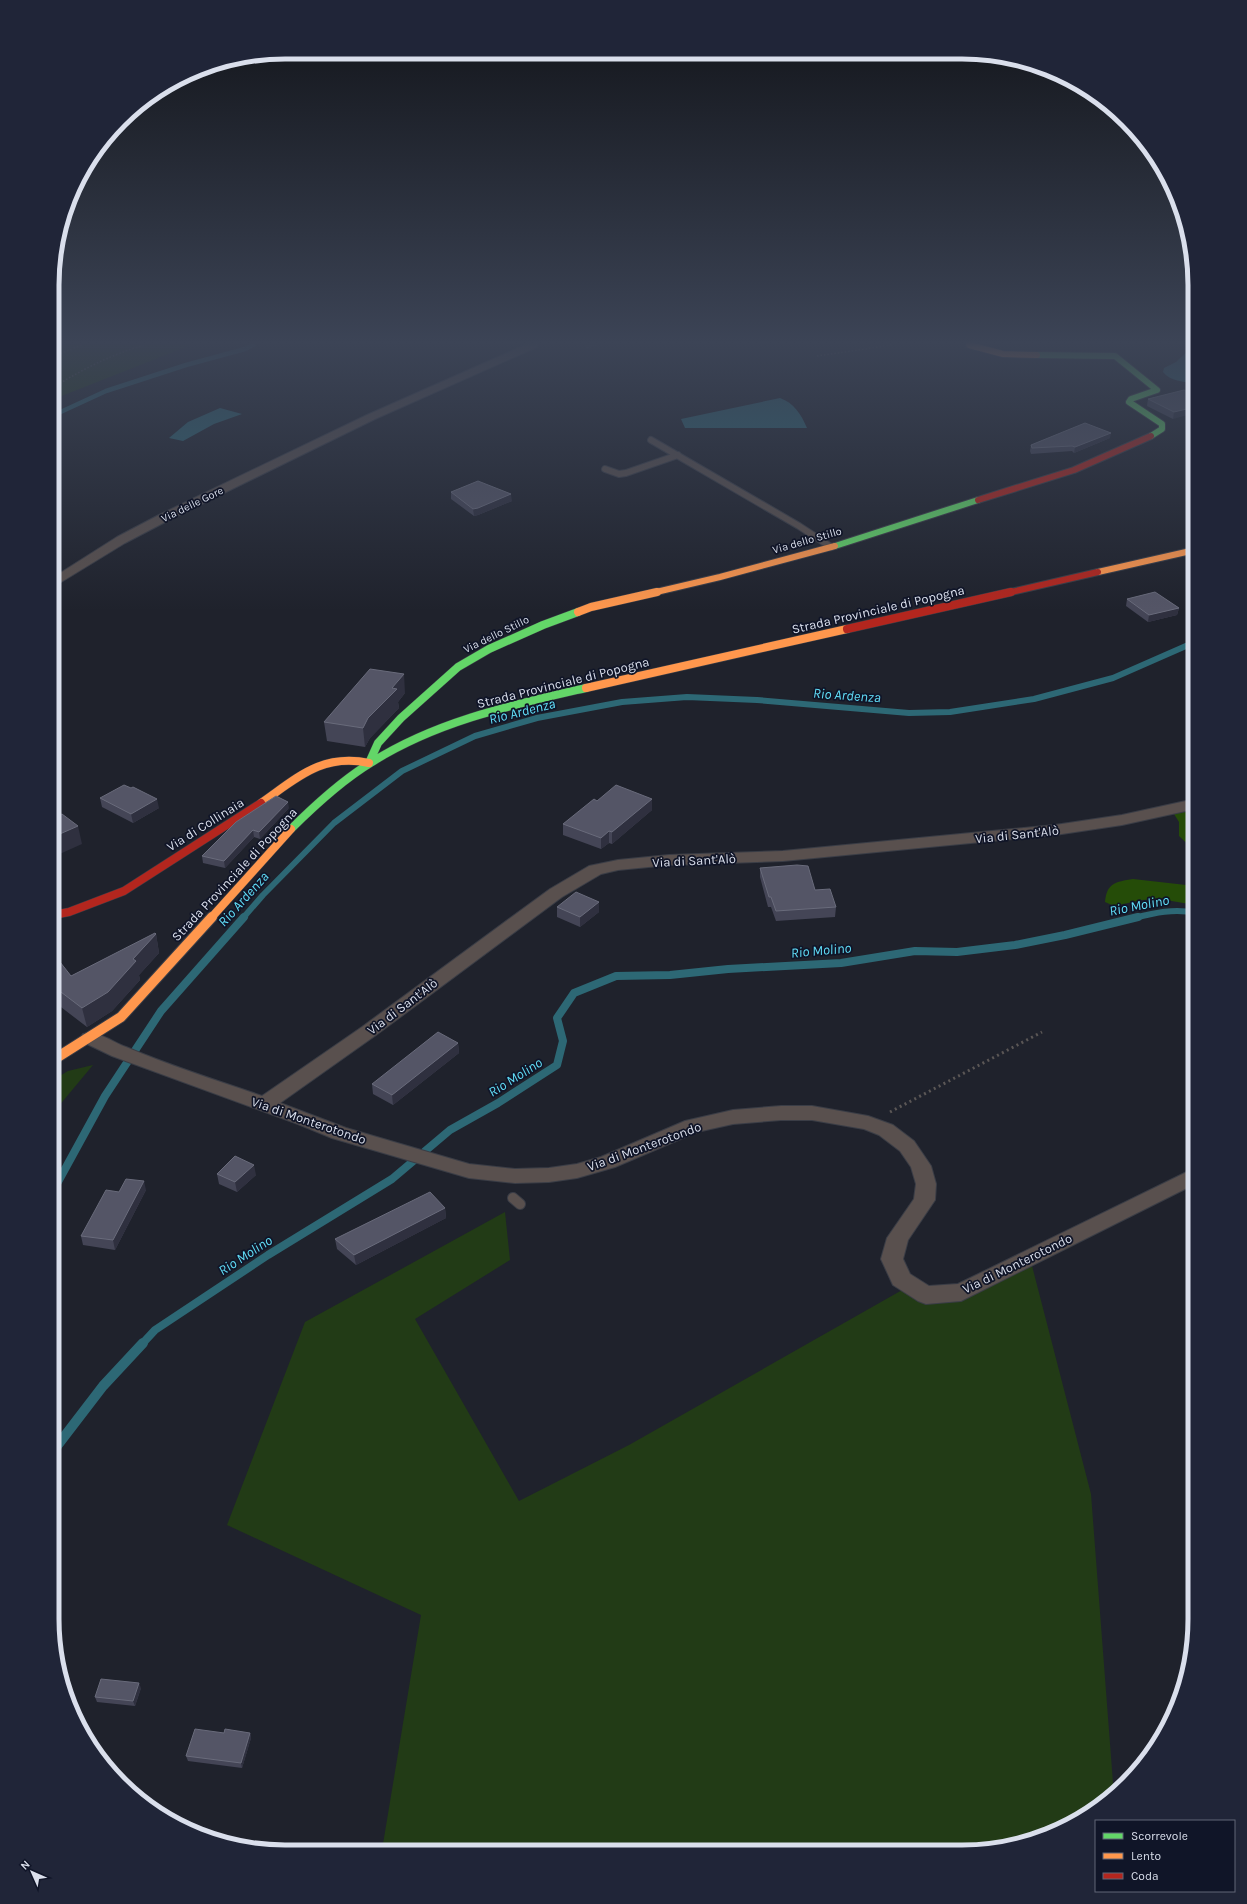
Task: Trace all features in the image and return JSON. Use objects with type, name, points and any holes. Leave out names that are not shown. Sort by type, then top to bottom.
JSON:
[{"type":"street","name":"Via delle Gore","points":[[59,580],[121,540],[335,434]]},
{"type":"street","name":"Via dello Stillo","points":[[369,763],[378,743],[401,718],[458,667],[488,649],[543,625],[591,607],[720,577],[831,547],[1074,470],[1156,434]]},
{"type":"street","name":"Strada Provinciale di Popogna","points":[[59,1056],[121,1017],[274,846],[347,778],[369,763],[437,729],[520,703],[1188,552]]},
{"type":"street","name":"Via di Collinaia","points":[[59,914],[69,912],[124,891],[312,770],[328,763],[347,759],[369,763]]},
{"type":"street","name":"Via di Sant'Alò","points":[[264,1104],[350,1044],[556,893],[596,870],[618,865],[669,860],[783,856],[1055,830],[1122,820],[1188,806]]},
{"type":"street","name":"Via di Monterotondo","points":[[90,1038],[119,1052],[145,1060],[339,1133],[469,1171],[515,1176],[549,1175],[577,1171],[608,1162],[692,1126],[733,1117],[781,1113],[812,1113],[868,1123],[886,1130],[907,1146],[921,1166],[926,1184],[924,1200],[898,1238],[892,1259],[901,1279],[926,1295],[961,1292],[1188,1178]]},
{"type":"lane","points":[[651,440],[799,526],[831,547]]},
{"type":"lane","points":[[606,469],[618,474],[626,473],[678,455]]},
{"type":"path","points":[[868,1123],[1042,1032]]},
{"type":"green space","points":[[1188,809],[1188,844],[1179,836],[1179,822],[1174,814],[1175,812]]},
{"type":"green space","points":[[1133,879],[1188,885],[1188,904],[1160,899],[1142,900],[1114,906],[1105,902],[1110,887],[1121,881]]},
{"type":"green space","points":[[93,1065],[59,1106],[59,1076],[68,1071]]},
{"type":"green space","points":[[505,1212],[510,1260],[415,1319],[519,1501],[629,1445],[911,1285],[961,1292],[1030,1258],[1091,1494],[1113,1787],[1088,1807],[1049,1828],[1006,1841],[977,1845],[383,1845],[421,1615],[227,1525],[305,1322]]},
{"type":"water","points":[[174,434],[196,434],[183,441],[169,438]]},
{"type":"building","points":[[1058,434],[1109,434],[1075,447],[1032,448],[1031,445]]},
{"type":"building","points":[[478,481],[511,494],[473,509],[451,492]]},
{"type":"building","points":[[1155,592],[1179,608],[1149,615],[1127,599]]},
{"type":"building","points":[[370,669],[404,674],[392,688],[397,689],[368,718],[363,728],[324,722]]},
{"type":"building","points":[[124,785],[131,788],[133,787],[157,799],[131,814],[100,798]]},
{"type":"building","points":[[616,785],[652,799],[612,832],[609,831],[601,838],[563,824],[594,799],[597,801]]},
{"type":"building","points":[[276,796],[288,802],[259,832],[253,830],[224,861],[202,856],[236,822]]},
{"type":"building","points":[[62,814],[78,826],[59,834],[59,815]]},
{"type":"building","points":[[797,865],[808,866],[815,890],[830,889],[836,907],[776,911],[771,897],[769,897],[760,868]]},
{"type":"building","points":[[576,892],[599,902],[580,917],[557,907]]},
{"type":"building","points":[[155,933],[156,934],[133,959],[136,961],[108,992],[82,1008],[59,991],[59,961],[71,976]]},
{"type":"building","points":[[438,1032],[458,1043],[392,1095],[372,1084]]},
{"type":"building","points":[[235,1156],[254,1165],[235,1182],[217,1174]]},
{"type":"building","points":[[126,1179],[144,1181],[113,1240],[81,1236],[106,1190],[119,1192]]},
{"type":"building","points":[[430,1192],[445,1208],[354,1255],[335,1239]]},
{"type":"building","points":[[101,1679],[139,1683],[133,1701],[95,1697]]},
{"type":"building","points":[[195,1729],[224,1733],[225,1729],[250,1733],[241,1763],[186,1756]]},
{"type":"waterway","name":"Rio Ardenza","points":[[243,918],[263,895],[334,823],[402,771],[475,736],[537,718],[622,702],[687,697],[757,700],[909,713],[950,712],[1034,699],[1113,678],[1188,645]]},
{"type":"waterway","name":"Rio Molino","points":[[1134,918],[1172,911],[1188,912]]},
{"type":"waterway","name":"Rio Ardenza","points":[[59,1180],[105,1096],[161,1011],[244,917]]},
{"type":"waterway","name":"Rio Molino","points":[[142,1344],[155,1330],[268,1255],[392,1179],[450,1130],[498,1103],[557,1065],[563,1041],[557,1018],[574,993],[616,976],[670,975],[728,969],[841,963],[915,951],[957,952],[1015,945],[1065,935],[1138,917]]},
{"type":"waterway","name":"Rio Molino","points":[[59,1443],[103,1386],[143,1343]]},
{"type":"traffic: fast","points":[[835,546],[978,500]]},
{"type":"traffic: fast","points":[[369,763],[378,743],[401,718],[458,667],[489,649],[543,625],[578,612]]},
{"type":"traffic: fast","points":[[291,829],[324,798],[359,770],[409,741],[458,722],[508,706],[586,688]]},
{"type":"traffic: slow","points":[[578,612],[591,607],[720,577],[835,546]]},
{"type":"traffic: slow","points":[[1098,572],[1188,552]]},
{"type":"traffic: slow","points":[[586,688],[847,629]]},
{"type":"traffic: slow","points":[[261,803],[309,771],[330,762],[355,760],[369,763]]},
{"type":"traffic: slow","points":[[59,1056],[121,1017],[291,829]]},
{"type":"traffic: jam","points":[[978,500],[1074,470],[1151,436]]},
{"type":"traffic: jam","points":[[847,629],[1098,572]]},
{"type":"traffic: jam","points":[[59,914],[69,912],[124,891],[261,803]]}]
